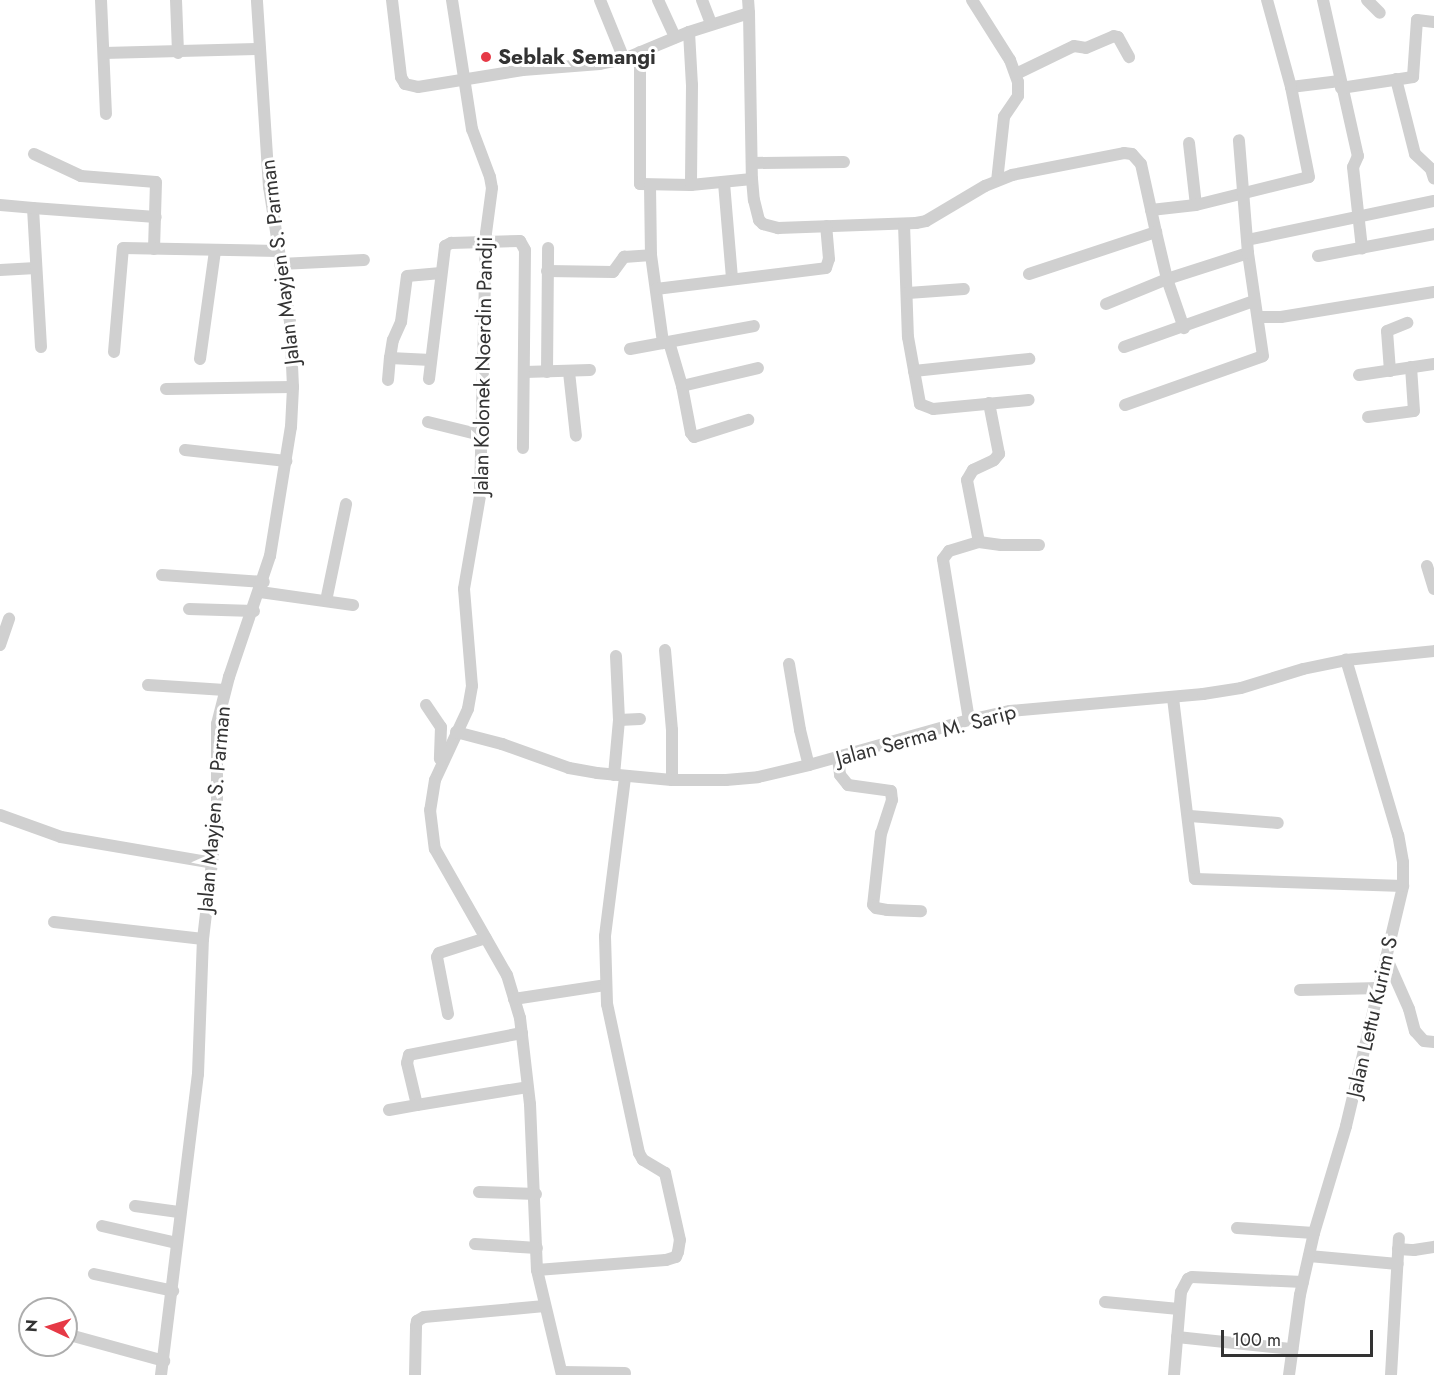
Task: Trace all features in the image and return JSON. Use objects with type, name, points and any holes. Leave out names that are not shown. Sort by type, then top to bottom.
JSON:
[{"type":"street","points":[[100,0],[106,114]]},
{"type":"street","points":[[176,0],[178,53]]},
{"type":"street","name":"Jalan Mayjen S. Parman","points":[[161,1375],[173,1291],[179,1212],[198,1074],[203,939],[213,863],[218,796],[216,740],[225,690],[262,587],[275,534],[286,462],[293,387],[290,322],[269,187],[257,0]]},
{"type":"street","points":[[393,0],[402,82],[417,87],[624,58],[711,24],[749,14]]},
{"type":"street","name":"Jalan Kolonek Noerdin Pandji","points":[[440,770],[468,709],[472,686],[464,589],[480,496],[486,243],[490,177],[472,129],[452,0]]},
{"type":"street","points":[[600,0],[624,58]]},
{"type":"street","points":[[658,0],[675,37]]},
{"type":"street","points":[[702,0],[711,24]]},
{"type":"street","points":[[748,0],[752,179],[754,200],[759,220],[763,224],[778,228],[904,224],[926,221],[997,181],[1094,158],[1132,154],[1141,165],[1167,279],[1184,328]]},
{"type":"street","points":[[972,0],[1016,75],[1018,96],[1004,117],[997,181]]},
{"type":"street","points":[[1151,210],[1196,205],[1309,177],[1291,87],[1267,0]]},
{"type":"street","points":[[1323,0],[1358,156],[1353,167],[1362,249]]},
{"type":"street","points":[[1367,0],[1380,13]]},
{"type":"street","points":[[1291,87],[1413,77],[1417,20],[1434,22]]},
{"type":"street","points":[[689,32],[692,85],[691,185]]},
{"type":"street","points":[[1016,75],[1074,46],[1086,48],[1114,36],[1118,37],[1129,57]]},
{"type":"street","points":[[104,53],[260,50]]},
{"type":"street","points":[[640,52],[640,184],[691,185],[752,179]]},
{"type":"street","points":[[1396,79],[1416,153],[1433,172]]},
{"type":"street","points":[[1125,405],[1262,357],[1259,317],[1254,301],[1248,253],[1239,140]]},
{"type":"street","points":[[1189,143],[1196,205]]},
{"type":"street","points":[[34,154],[81,176],[156,183],[154,249]]},
{"type":"street","points":[[752,163],[844,162]]},
{"type":"street","points":[[724,183],[732,279]]},
{"type":"street","points":[[650,185],[651,255],[656,289],[666,342],[682,386],[691,434],[694,437],[748,420]]},
{"type":"street","points":[[1247,240],[1434,201]]},
{"type":"street","points":[[0,204],[156,217]]},
{"type":"street","points":[[33,208],[41,347]]},
{"type":"street","points":[[904,224],[908,337],[918,399],[925,407],[1029,400]]},
{"type":"street","points":[[656,289],[826,268],[829,259],[826,226]]},
{"type":"street","points":[[1029,273],[1156,232]]},
{"type":"street","points":[[1318,256],[1434,234]]},
{"type":"street","points":[[429,379],[445,246],[451,243],[517,240],[524,244],[523,448]]},
{"type":"street","points":[[114,352],[122,250],[126,247],[278,251]]},
{"type":"street","points":[[547,372],[548,248]]},
{"type":"street","points":[[200,359],[215,251]]},
{"type":"street","points":[[1107,304],[1167,279],[1248,253]]},
{"type":"street","points":[[547,272],[613,272],[622,258],[651,255]]},
{"type":"street","points":[[280,264],[364,260]]},
{"type":"street","points":[[0,270],[36,268]]},
{"type":"street","points":[[388,380],[393,340],[401,322],[407,276],[441,273]]},
{"type":"street","points":[[908,292],[964,289]]},
{"type":"street","points":[[1259,317],[1281,316],[1434,292]]},
{"type":"street","points":[[1124,347],[1184,328],[1254,301]]},
{"type":"street","points":[[1390,371],[1387,331],[1407,323]]},
{"type":"street","points":[[630,349],[754,326]]},
{"type":"street","points":[[390,358],[431,360]]},
{"type":"street","points":[[914,371],[1029,359]]},
{"type":"street","points":[[1359,375],[1434,364]]},
{"type":"street","points":[[1368,417],[1414,411],[1411,367]]},
{"type":"street","points":[[682,386],[758,368]]},
{"type":"street","points":[[525,372],[590,370]]},
{"type":"street","points":[[569,372],[576,436]]},
{"type":"street","points":[[166,389],[293,387]]},
{"type":"street","points":[[979,542],[967,480],[973,470],[994,460],[999,454],[989,403]]},
{"type":"street","points":[[428,422],[481,435]]},
{"type":"street","points":[[185,450],[286,462]]},
{"type":"street","points":[[326,601],[346,504]]},
{"type":"street","points":[[969,720],[943,559],[946,553],[979,542],[1001,545],[1040,545]]},
{"type":"street","points":[[1427,566],[1434,589]]},
{"type":"street","points":[[162,575],[262,587],[353,605]]},
{"type":"street","points":[[189,609],[254,611]]},
{"type":"street","points":[[0,645],[9,619]]},
{"type":"street","points":[[665,650],[672,730],[672,780]]},
{"type":"street","name":"Jalan Serma M. Sarip","points":[[456,732],[502,744],[569,768],[619,776],[672,780],[726,780],[758,777],[838,758],[969,720],[1038,707],[1173,698],[1241,688],[1347,660],[1434,651]]},
{"type":"street","points":[[537,1270],[666,1260],[676,1257],[680,1240],[665,1173],[643,1160],[639,1153],[623,1071],[610,1023],[605,985],[605,936],[619,776],[616,656]]},
{"type":"street","name":"Jalan Lettu Kurim S","points":[[1289,1375],[1303,1282],[1314,1233],[1346,1126],[1403,886],[1403,862],[1398,836],[1347,660]]},
{"type":"street","points":[[789,664],[800,730],[809,765]]},
{"type":"street","points":[[148,685],[225,690]]},
{"type":"street","points":[[1173,698],[1190,816],[1195,879],[1403,886]]},
{"type":"street","points":[[426,705],[441,727],[440,770],[430,810],[435,849],[507,975],[522,1034],[536,1194],[537,1270],[562,1374],[625,1373]]},
{"type":"street","points":[[619,720],[640,719]]},
{"type":"street","points":[[838,758],[840,775],[848,785],[891,791],[892,800],[881,832],[873,905],[876,908],[887,910],[921,910]]},
{"type":"street","points":[[0,815],[60,837],[213,863]]},
{"type":"street","points":[[1190,816],[1278,823]]},
{"type":"street","points":[[54,922],[203,939]]},
{"type":"street","points":[[447,1014],[438,955],[486,938]]},
{"type":"street","points":[[1386,957],[1409,1009],[1415,1031],[1424,1041],[1434,1042]]},
{"type":"street","points":[[514,999],[605,985]]},
{"type":"street","points":[[1300,990],[1379,988]]},
{"type":"street","points":[[417,1105],[407,1063],[410,1055],[522,1034]]},
{"type":"street","points":[[389,1110],[528,1087]]},
{"type":"street","points":[[479,1192],[536,1194]]},
{"type":"street","points":[[135,1206],[179,1212]]},
{"type":"street","points":[[102,1226],[176,1243]]},
{"type":"street","points":[[1237,1228],[1314,1233]]},
{"type":"street","points":[[476,1244],[537,1248]]},
{"type":"street","points":[[1391,1375],[1399,1244],[1434,1247]]},
{"type":"street","points":[[1309,1256],[1398,1264]]},
{"type":"street","points":[[94,1275],[173,1291]]},
{"type":"street","points":[[1174,1375],[1181,1292],[1185,1283],[1192,1277],[1303,1282]]},
{"type":"street","points":[[1105,1302],[1179,1310]]},
{"type":"street","points":[[415,1375],[416,1326],[417,1321],[424,1317],[545,1306]]},
{"type":"street","points":[[78,1337],[164,1361]]},
{"type":"street","points":[[1177,1337],[1292,1349]]},
{"type":"place","name":"Seblak Semangi","points":[[486,57]]}]
